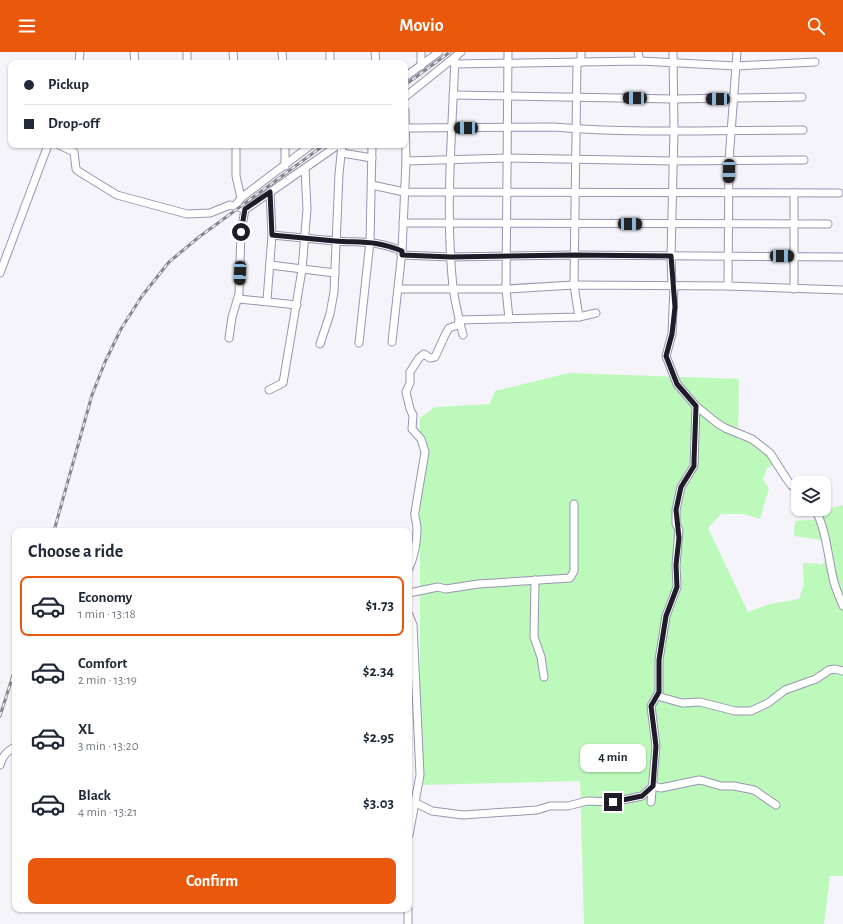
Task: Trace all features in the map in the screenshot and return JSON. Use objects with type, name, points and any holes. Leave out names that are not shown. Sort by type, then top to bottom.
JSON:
[{"type":"street","points":[[421,52],[421,66]]},
{"type":"street","points":[[408,75],[439,52]]},
{"type":"street","points":[[408,95],[455,61],[461,52]]},
{"type":"street","points":[[508,52],[506,289],[509,319]]},
{"type":"street","points":[[579,317],[574,284],[574,255],[576,98],[581,52]]},
{"type":"street","points":[[638,52],[640,61]]},
{"type":"street","points":[[673,52],[674,130],[671,224],[673,286],[672,334],[666,356],[677,384],[696,406],[725,428],[752,439],[770,453],[791,486]]},
{"type":"street","points":[[728,286],[729,160],[737,52]]},
{"type":"street","points":[[455,61],[508,63],[640,61],[673,64],[736,66],[816,62]]},
{"type":"street","points":[[455,61],[450,223],[453,289],[463,335]]},
{"type":"street","points":[[454,95],[674,99],[802,97]]},
{"type":"street","points":[[408,128],[553,127],[576,129],[804,130]]},
{"type":"street","points":[[0,273],[2,264],[47,148]]},
{"type":"street","points":[[65,148],[74,152],[76,169],[78,171],[117,195],[193,215],[210,213],[230,205],[245,209]]},
{"type":"street","points":[[236,148],[236,176],[241,198]]},
{"type":"street","points":[[285,148],[285,166]]},
{"type":"street","points":[[235,206],[241,198],[308,148]]},
{"type":"street","points":[[229,338],[232,317],[239,298],[241,232],[245,209],[334,148]]},
{"type":"street","points":[[359,343],[370,241],[372,148]]},
{"type":"street","points":[[392,342],[402,253],[406,148]]},
{"type":"street","points":[[320,344],[330,314],[335,273],[339,174],[342,149],[372,158]]},
{"type":"street","points":[[406,161],[507,158],[673,161],[804,160]]},
{"type":"street","points":[[269,390],[284,383],[297,304],[305,238],[306,209],[304,169]]},
{"type":"street","points":[[372,184],[404,192],[576,191],[729,194],[839,193]]},
{"type":"street","points":[[267,300],[272,235],[270,192]]},
{"type":"street","points":[[794,193],[796,257],[794,290]]},
{"type":"street","points":[[403,223],[828,224]]},
{"type":"street","points":[[272,235],[336,241],[370,241],[383,244],[402,253],[451,257],[574,255],[843,257]]},
{"type":"street","points":[[270,265],[335,273]]},
{"type":"street","points":[[399,288],[506,289],[574,284],[728,286],[794,290],[843,290]]},
{"type":"street","points":[[239,298],[297,304]]},
{"type":"street","points":[[459,320],[579,317],[596,313]]},
{"type":"street","points":[[412,560],[416,549],[417,528],[414,520],[425,452],[420,439],[412,429],[413,415],[406,392],[410,383],[410,372],[419,358],[424,354],[430,358],[435,358],[449,328],[458,325],[459,320]]},
{"type":"street","points":[[651,802],[656,746],[651,706],[657,696],[662,639],[666,616],[677,587],[678,579],[676,565],[679,530],[676,524],[676,510],[681,487],[694,466],[696,406]]},
{"type":"street","points":[[412,592],[438,587],[446,589],[478,584],[570,578],[574,574],[574,504]]},
{"type":"street","points":[[817,516],[831,561],[834,582],[843,606]]},
{"type":"street","points":[[535,580],[534,637],[541,657],[544,677]]},
{"type":"street","points":[[412,622],[420,765],[419,783],[412,815]]},
{"type":"street","points":[[657,696],[682,703],[700,702],[735,711],[751,711],[768,703],[785,690],[816,679],[829,670],[834,668],[843,670]]},
{"type":"street","points":[[0,765],[2,758],[9,750],[12,749]]},
{"type":"street","points":[[653,786],[660,788],[699,780],[721,786],[734,786],[754,790],[776,805]]},
{"type":"street","points":[[414,802],[432,811],[463,815],[537,810],[550,806],[568,806],[587,801],[613,802],[642,796],[653,786]]},
{"type":"street","points":[[408,912],[408,924]]},
{"type":"green space","points":[[569,373],[739,379],[738,439],[766,446],[781,461],[767,468],[763,480],[769,488],[760,519],[744,514],[721,514],[708,528],[748,612],[770,604],[799,599],[804,584],[803,563],[822,564],[831,555],[821,540],[794,536],[795,521],[821,519],[824,516],[831,516],[832,508],[843,505],[843,876],[830,876],[824,924],[584,924],[580,781],[420,785],[420,418],[435,407],[490,404],[495,391]]},
{"type":"railway","points":[[408,83],[450,52]]},
{"type":"railway","points":[[55,528],[92,395],[105,362],[121,329],[142,296],[169,262],[199,237],[320,148]]},
{"type":"railway","points":[[0,716],[12,678]]},
{"type":"route","points":[[241,232],[245,209],[270,192],[272,235],[336,241],[370,241],[402,251],[402,255],[451,257],[574,255],[671,256],[672,286],[674,286],[675,307],[672,334],[666,356],[677,384],[696,406],[694,466],[681,487],[676,510],[676,524],[679,530],[676,565],[678,579],[677,587],[666,616],[662,639],[658,675],[659,692],[651,706],[655,726],[656,746],[653,786],[642,796],[613,802]]}]
